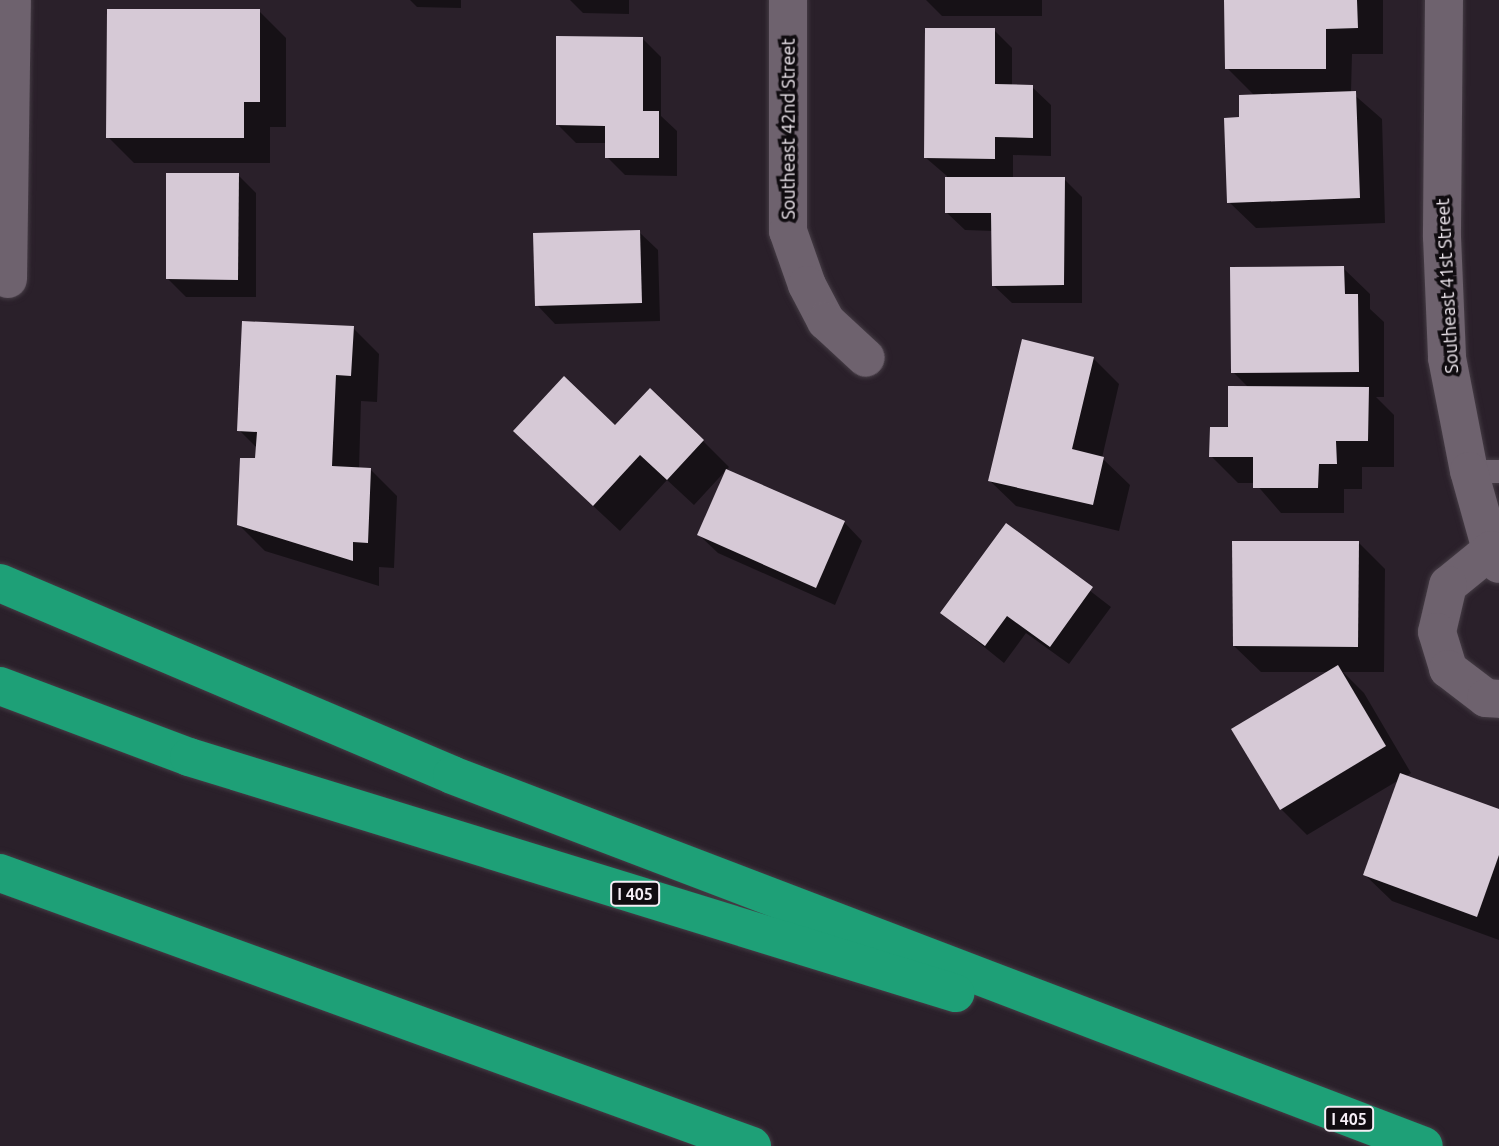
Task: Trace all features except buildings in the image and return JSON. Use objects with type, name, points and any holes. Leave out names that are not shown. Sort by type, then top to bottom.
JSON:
[{"type":"highway","points":[[0,583],[452,775],[1275,1091]]},
{"type":"highway","name":"I 405","points":[[0,686],[189,757],[1275,1091],[1424,1146]]},
{"type":"highway","points":[[0,873],[752,1146]]},
{"type":"street","points":[[8,279],[12,0]]},
{"type":"street","name":"Southeast 42nd Street","points":[[788,0],[788,231],[807,285],[826,321],[866,358]]},
{"type":"street","name":"Southeast 41st Street","points":[[1444,0],[1442,237],[1447,358],[1484,471],[1495,557]]},
{"type":"street","points":[[1495,557],[1448,585],[1437,632],[1448,669],[1486,698],[1499,699]]}]
